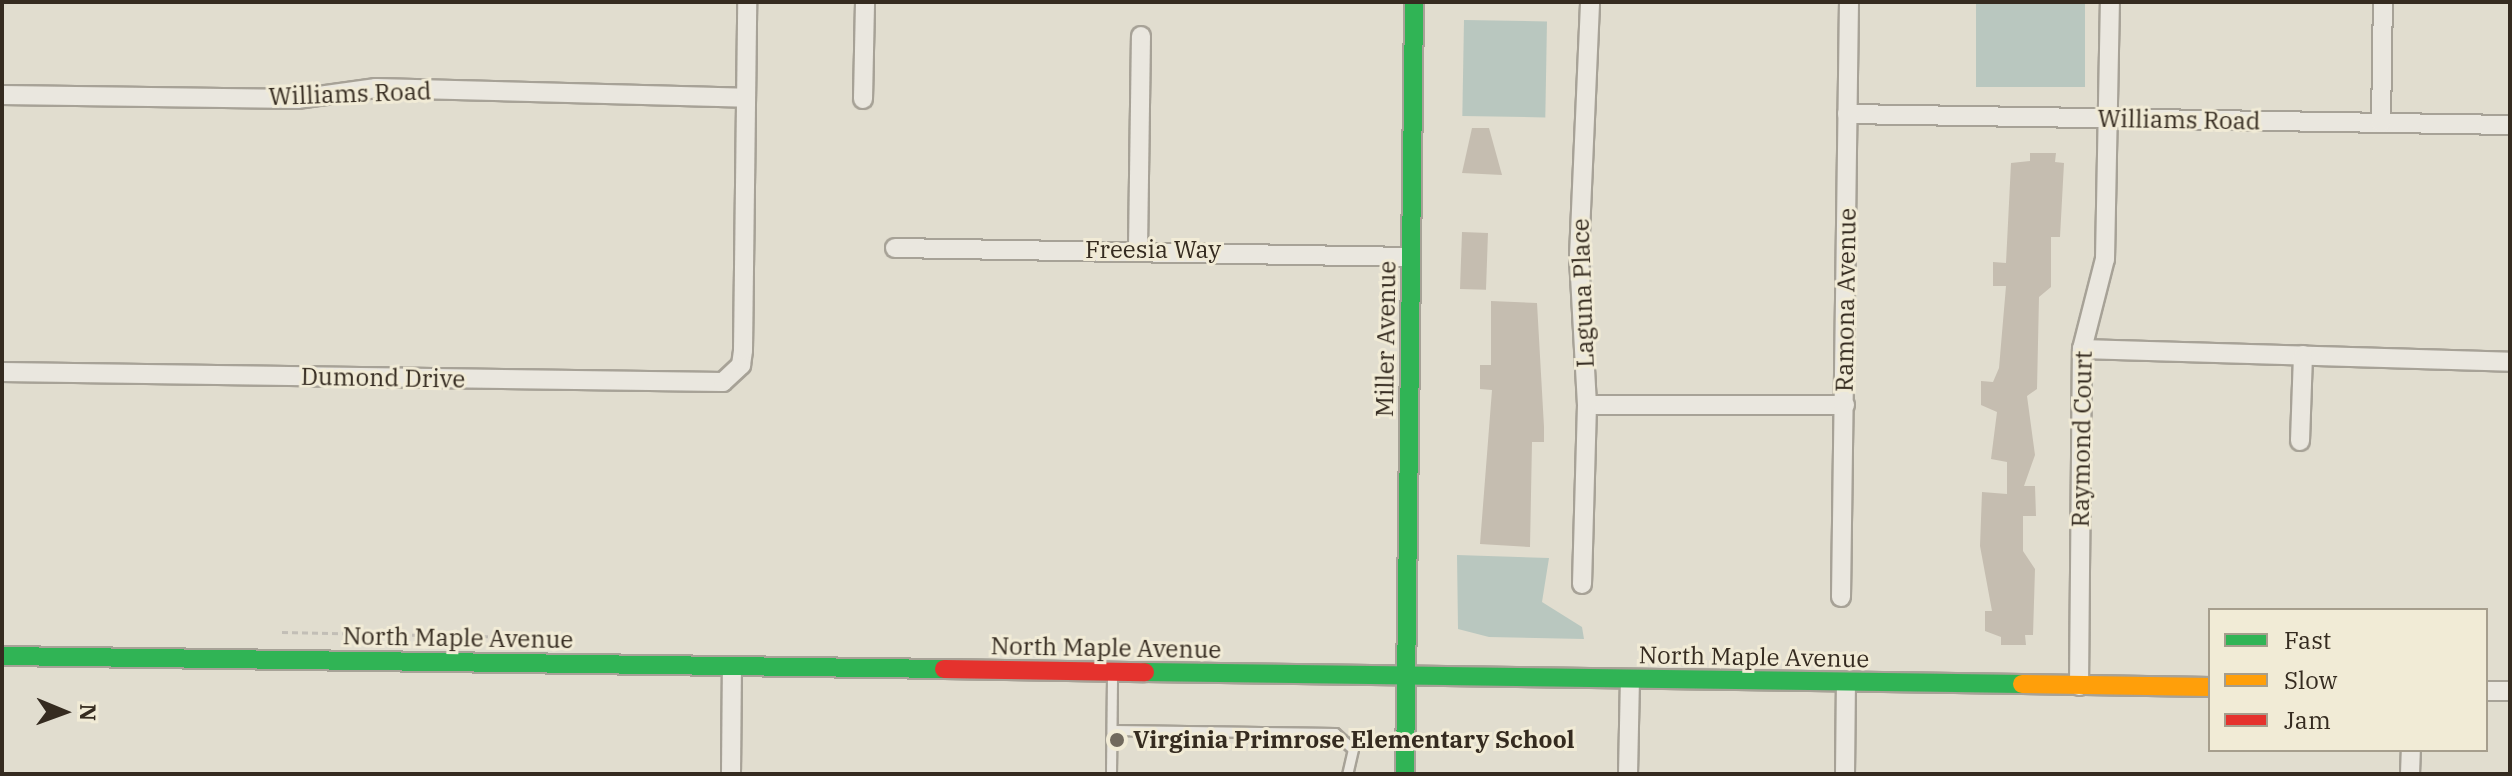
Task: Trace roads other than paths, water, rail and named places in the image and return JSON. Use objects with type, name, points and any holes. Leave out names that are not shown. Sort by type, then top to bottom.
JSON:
[{"type":"street","points":[[746,98],[747,2]]},
{"type":"street","points":[[863,99],[865,2]]},
{"type":"street","name":"Miller Avenue","points":[[1405,774],[1414,2]]},
{"type":"street","name":"Laguna Place","points":[[1582,584],[1587,405],[1579,256],[1590,2]]},
{"type":"street","name":"Ramona Avenue","points":[[1841,597],[1849,2]]},
{"type":"street","name":"Raymond Court","points":[[2079,686],[2082,349],[2105,259],[2110,2]]},
{"type":"street","points":[[2381,123],[2383,2]]},
{"type":"street","points":[[1138,249],[1141,36]]},
{"type":"street","name":"Williams Road","points":[[2,95],[297,99],[376,88],[746,98]]},
{"type":"street","name":"Dumond Drive","points":[[2,372],[711,386],[733,376],[743,350],[746,98]]},
{"type":"street","name":"Williams Road","points":[[1847,114],[2510,125]]},
{"type":"street","name":"Freesia Way","points":[[895,248],[1138,249],[1411,257]]},
{"type":"street","points":[[2082,349],[2510,362]]},
{"type":"street","points":[[2300,441],[2303,355]]},
{"type":"street","points":[[1587,405],[1845,405]]},
{"type":"street","name":"North Maple Avenue","points":[[2,656],[2208,687]]},
{"type":"street","points":[[731,774],[732,666]]},
{"type":"street","points":[[1628,774],[1630,680]]},
{"type":"street","points":[[1845,774],[1846,683]]},
{"type":"street","points":[[2488,691],[2510,691]]},
{"type":"street","points":[[2410,774],[2411,752]]},
{"type":"lane","points":[[1111,774],[1112,672]]},
{"type":"lane","points":[[1113,730],[1335,733],[1353,749],[1347,774]]},
{"type":"place","name":"Virginia Primrose Elementary School","points":[[1117,740]]}]
